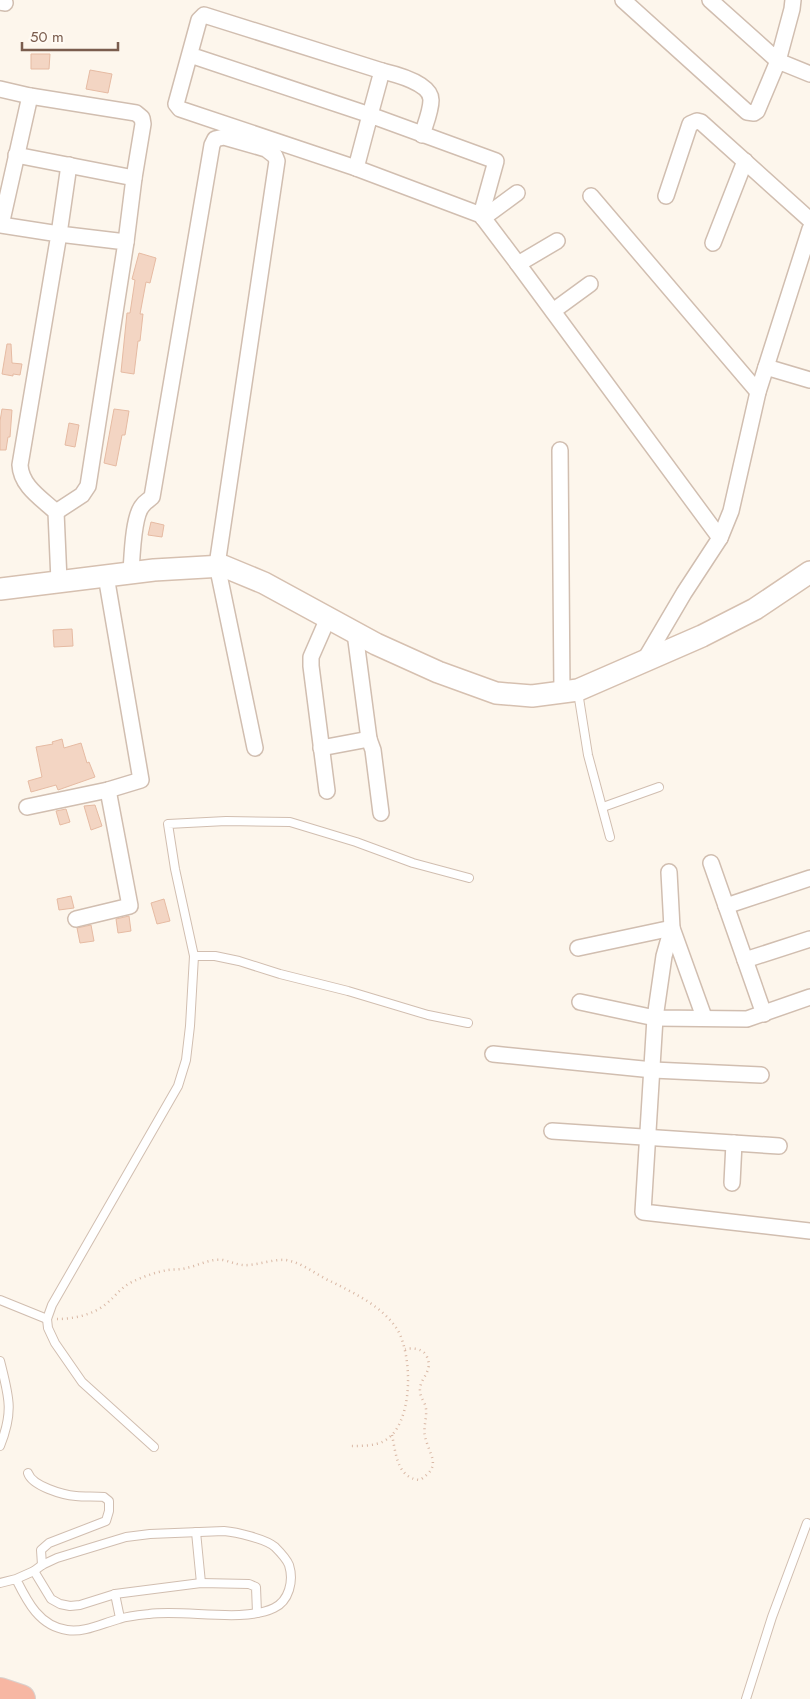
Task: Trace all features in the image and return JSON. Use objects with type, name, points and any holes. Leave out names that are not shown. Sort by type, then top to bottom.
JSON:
[{"type":"highway","points":[[0,1692],[21,1699]]},
{"type":"street","points":[[623,0],[747,112],[754,113],[757,111],[778,61],[793,0]]},
{"type":"street","points":[[710,0],[778,61],[810,74]]},
{"type":"street","points":[[422,135],[431,99],[428,91],[404,77],[207,15],[202,16],[199,20],[176,102],[180,109],[356,168],[482,217],[720,538]]},
{"type":"street","points":[[190,55],[370,115],[496,161],[482,217]]},
{"type":"street","points":[[356,168],[382,71]]},
{"type":"street","points":[[0,89],[30,96],[129,111],[140,116],[142,124],[126,242],[88,486],[82,495],[56,512]]},
{"type":"street","points":[[30,96],[0,226],[126,242]]},
{"type":"street","points":[[666,196],[690,124],[692,122],[701,122],[810,220]]},
{"type":"street","points":[[131,572],[132,542],[138,516],[142,506],[152,498],[212,145],[215,140],[224,137],[266,149],[275,156],[277,161],[217,565],[255,748]]},
{"type":"street","points":[[16,155],[134,178]]},
{"type":"street","points":[[713,243],[744,161]]},
{"type":"street","points":[[59,581],[56,512],[27,485],[23,479],[20,465],[69,165]]},
{"type":"street","points":[[482,217],[517,193]]},
{"type":"street","points":[[591,196],[758,392]]},
{"type":"street","points":[[644,661],[684,593],[720,538],[731,511],[758,392],[810,229]]},
{"type":"street","points":[[518,264],[557,241]]},
{"type":"street","points":[[553,311],[590,284]]},
{"type":"street","points":[[766,367],[810,380]]},
{"type":"street","points":[[560,450],[570,692]]},
{"type":"street","points":[[0,589],[131,572],[217,565],[230,567],[264,583],[395,654],[481,689],[514,696],[532,696],[570,692],[702,636],[755,609],[810,572]]},
{"type":"street","points":[[27,808],[108,790],[141,780],[106,576]]},
{"type":"street","points":[[327,791],[311,657],[328,618]]},
{"type":"street","points":[[355,632],[381,813]]},
{"type":"street","points":[[321,748],[369,740]]},
{"type":"street","points":[[76,919],[136,904],[108,790]]},
{"type":"street","points":[[711,863],[764,1014]]},
{"type":"street","points":[[670,872],[672,928],[704,1017]]},
{"type":"street","points":[[726,906],[810,878]]},
{"type":"street","points":[[578,948],[672,928]]},
{"type":"street","points":[[672,928],[664,956],[655,1018],[643,1212],[810,1231]]},
{"type":"street","points":[[745,960],[810,939]]},
{"type":"street","points":[[580,1002],[655,1018],[704,1017],[747,1019],[810,997]]},
{"type":"street","points":[[493,1054],[653,1070],[761,1075]]},
{"type":"street","points":[[552,1131],[779,1146]]},
{"type":"street","points":[[732,1183],[734,1143]]},
{"type":"lane","points":[[570,692],[604,807],[610,837]]},
{"type":"lane","points":[[604,807],[659,787]]},
{"type":"lane","points":[[154,1447],[82,1382],[55,1343],[48,1328],[47,1319],[52,1305],[178,1086],[186,1060],[194,956],[175,869],[168,824],[226,821],[290,822],[356,842],[413,864],[469,878]]},
{"type":"lane","points":[[194,956],[215,956],[239,961],[428,1015],[468,1023]]},
{"type":"lane","points":[[0,1300],[47,1319]]},
{"type":"lane","points":[[0,1361],[8,1391],[10,1411],[7,1428],[0,1446]]},
{"type":"lane","points":[[28,1473],[29,1478],[34,1482],[54,1490],[77,1496],[104,1497],[109,1501],[106,1521],[43,1547],[40,1554],[42,1564]]},
{"type":"lane","points":[[746,1699],[772,1617],[807,1523]]},
{"type":"lane","points":[[196,1532],[201,1584]]},
{"type":"lane","points":[[1,1580],[16,1579],[57,1558],[126,1537],[150,1534],[232,1532],[268,1543],[274,1547],[288,1564],[291,1581],[288,1592],[282,1602],[273,1608],[256,1613],[151,1614],[120,1618],[83,1629],[68,1630],[55,1626],[39,1616],[28,1604],[16,1579]]},
{"type":"lane","points":[[34,1571],[51,1599],[60,1604],[70,1606],[80,1605],[115,1594],[201,1584],[253,1585],[257,1592],[256,1613]]},
{"type":"lane","points":[[115,1594],[120,1618]]},
{"type":"path","points":[[47,1319],[70,1319],[85,1315],[106,1305],[119,1290],[130,1283],[167,1270],[189,1268],[211,1261],[223,1260],[240,1265],[284,1260],[298,1263],[370,1303],[397,1329],[404,1350],[408,1386],[404,1417],[396,1432],[384,1441],[351,1446]]},
{"type":"path","points":[[392,1435],[398,1462],[405,1475],[414,1480],[420,1480],[427,1475],[432,1466],[433,1457],[424,1434],[427,1417],[426,1406],[419,1389],[428,1372],[428,1364],[426,1354],[419,1349],[404,1350]]},
{"type":"building","points":[[31,54],[50,54],[49,69],[31,69]]},
{"type":"building","points":[[90,70],[112,74],[108,93],[86,89]]},
{"type":"building","points":[[139,253],[156,258],[150,283],[146,282],[140,314],[143,314],[134,374],[121,372],[127,313],[130,313],[135,280],[132,279]]},
{"type":"building","points":[[7,344],[11,344],[12,363],[22,364],[20,375],[2,374]]},
{"type":"building","points":[[2,409],[12,410],[10,437],[8,437],[6,450],[0,450]]},
{"type":"building","points":[[114,409],[129,411],[125,435],[122,435],[116,466],[104,463]]},
{"type":"building","points":[[69,423],[79,425],[75,447],[65,445]]},
{"type":"building","points":[[151,522],[164,525],[162,537],[148,535]]},
{"type":"building","points":[[72,629],[73,646],[54,647],[53,630]]},
{"type":"building","points":[[62,739],[64,748],[81,743],[87,763],[89,762],[95,777],[58,790],[56,785],[31,792],[28,781],[42,777],[36,747],[53,744],[52,742]]},
{"type":"building","points":[[95,805],[102,826],[91,830],[84,806]]},
{"type":"building","points":[[66,809],[70,822],[60,825],[56,811]]},
{"type":"building","points":[[71,896],[74,908],[59,910],[57,899]]},
{"type":"building","points":[[164,899],[170,921],[157,924],[151,903]]},
{"type":"building","points":[[129,916],[131,931],[118,933],[116,919]]},
{"type":"building","points":[[91,925],[94,941],[80,943],[77,928]]}]
